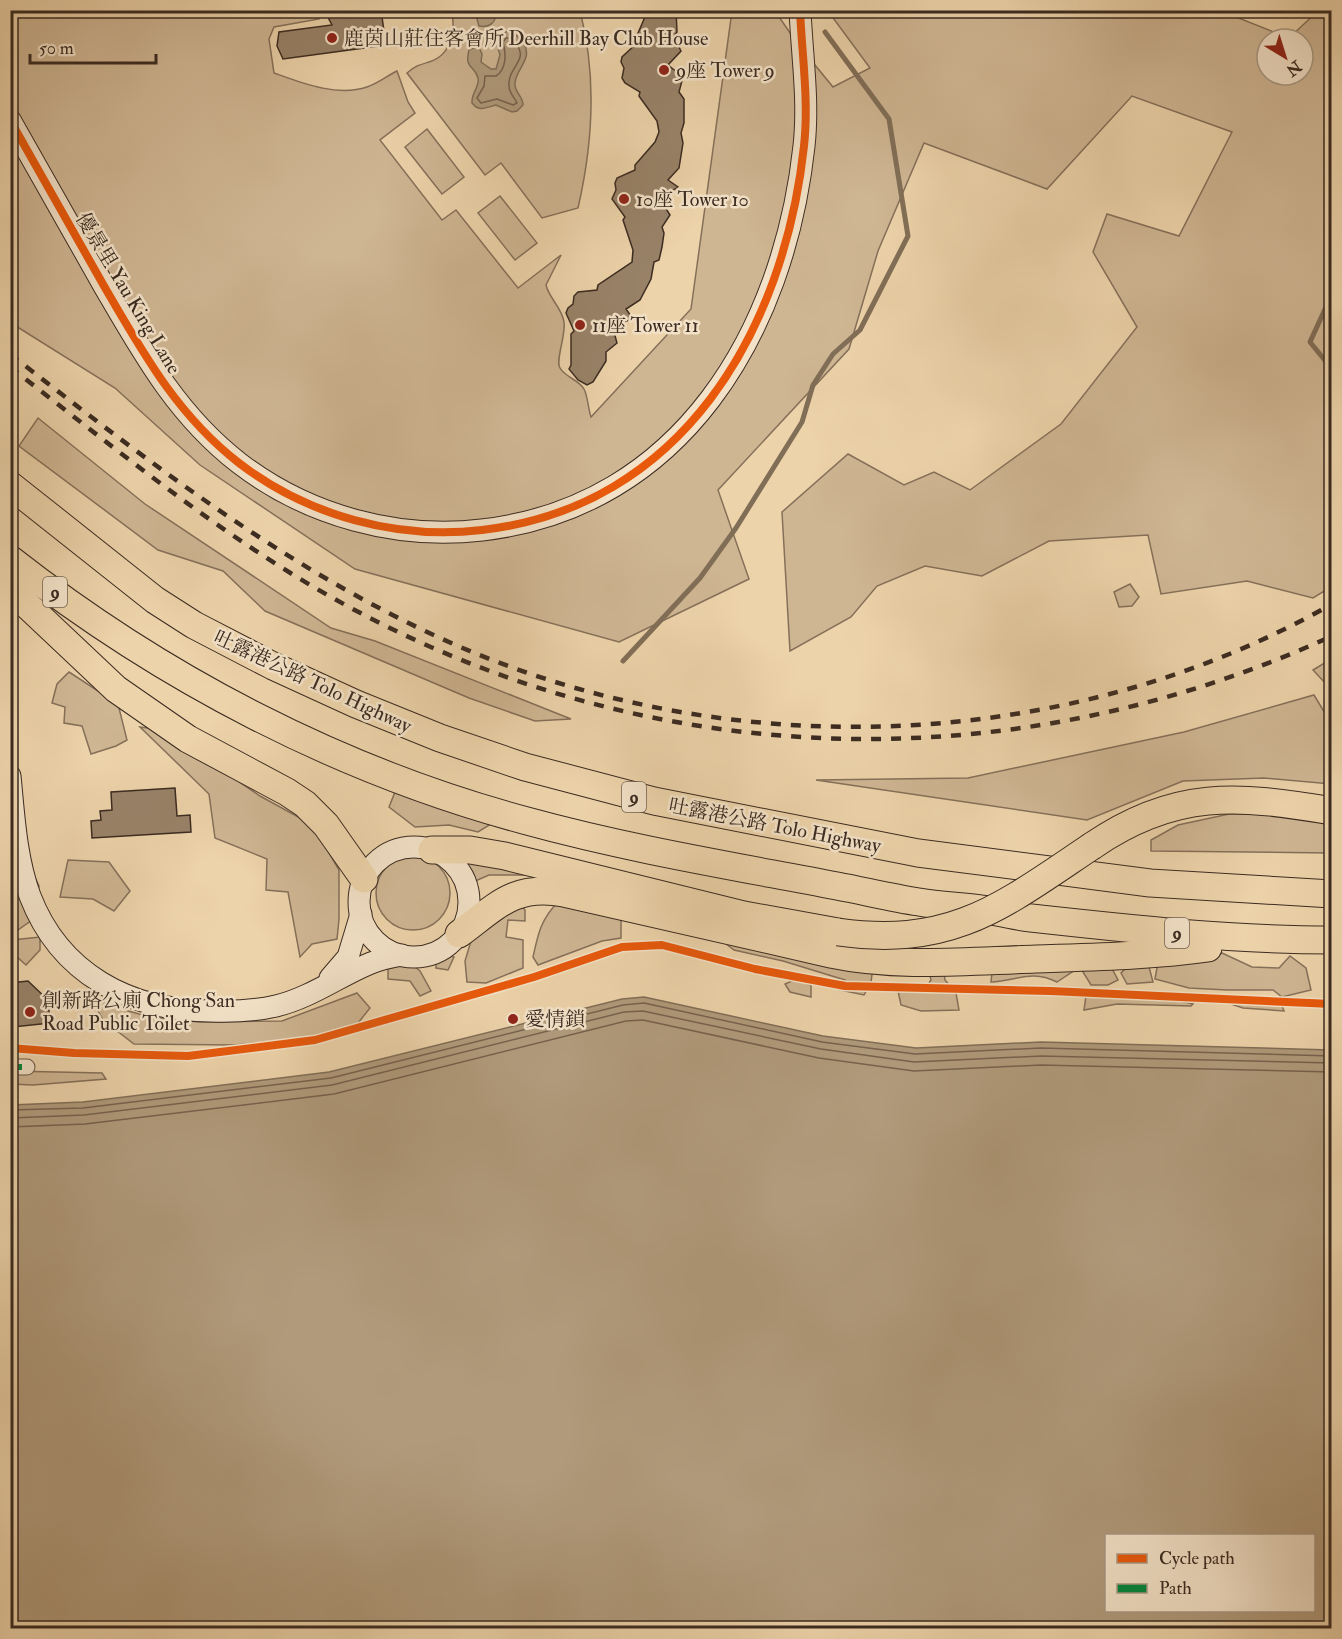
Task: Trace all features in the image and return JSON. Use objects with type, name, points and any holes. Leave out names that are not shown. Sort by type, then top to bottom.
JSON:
[{"type":"highway","name":"吐露港公路 Tolo Highway","points":[[10,485],[154,600],[194,625],[273,666],[356,704],[440,738],[525,767],[654,801],[918,853],[1150,883],[1332,894]]},
{"type":"highway","name":"9","points":[[10,559],[134,646],[243,710],[357,762],[442,794],[528,821],[656,851],[923,903],[984,909],[1028,918],[1196,935],[1269,940],[1332,940]]},
{"type":"highway","points":[[10,589],[116,688],[188,739],[305,804],[326,825],[364,879]]},
{"type":"highway","points":[[432,850],[470,850],[505,856],[744,915],[838,932],[869,936],[895,936],[921,934],[960,924],[987,913],[1016,897],[1126,825],[1185,804],[1241,799],[1332,811]]},
{"type":"highway","points":[[459,934],[504,901],[523,892],[541,890],[564,892],[831,954],[867,959],[951,962],[1078,957],[1198,950],[1269,940]]},
{"type":"street","name":"優景里 Yau King Lane","points":[[10,120],[154,371],[200,428],[224,451],[259,478],[300,501],[335,515],[399,530],[429,533],[503,528],[553,514],[584,502],[618,484],[650,462],[672,443],[702,411],[726,378],[763,308],[791,226],[800,180],[807,112],[800,10]]},
{"type":"street","points":[[10,776],[17,845],[30,896],[41,919],[64,953],[91,977],[107,987],[151,1005],[199,1011],[260,1010],[294,1001],[370,963],[402,955],[421,956],[439,950],[459,934],[469,908],[468,892],[464,877],[457,867],[432,850],[409,847],[392,852],[378,861],[364,879],[359,900],[364,924],[383,947],[402,955]]},
{"type":"street","points":[[323,986],[348,957],[361,914]]},
{"type":"street","points":[[10,1067],[27,1067]]},
{"type":"shaded area","points":[[10,11],[317,11],[319,19],[274,27],[269,39],[274,73],[320,88],[356,90],[371,86],[397,71],[408,102],[415,113],[380,140],[442,220],[456,210],[518,288],[561,255],[546,285],[564,322],[559,365],[562,371],[584,389],[591,417],[691,309],[732,11],[775,11],[797,43],[833,87],[870,68],[828,11],[1221,11],[1261,27],[1255,27],[1255,87],[1315,87],[1315,27],[1301,27],[1318,11],[1331,11],[1331,587],[1313,598],[1247,581],[1161,594],[1148,535],[1049,541],[982,576],[925,566],[877,586],[851,617],[790,651],[782,512],[848,454],[904,485],[934,472],[970,490],[1061,424],[1137,327],[1093,252],[1107,214],[1179,236],[1232,132],[1132,96],[1047,189],[924,143],[878,251],[849,349],[718,490],[749,579],[619,642],[355,569],[200,465],[115,388],[11,323]]},
{"type":"shaded area","points":[[452,11],[580,11],[589,60],[591,110],[587,159],[578,208],[542,218],[501,163],[485,175],[407,73],[443,54],[452,34]]},
{"type":"shaded area","points":[[427,129],[464,177],[442,194],[405,147]]},
{"type":"shaded area","points":[[500,196],[537,243],[515,260],[478,213]]},
{"type":"shaded area","points":[[38,418],[145,504],[331,628],[375,641],[571,719],[535,721],[469,698],[265,611],[223,571],[158,550],[19,446]]},
{"type":"shaded area","points":[[1130,584],[1139,597],[1132,606],[1119,607],[1114,592]]},
{"type":"shaded area","points":[[1331,659],[1331,685],[1327,685],[1313,670]]},
{"type":"shaded area","points":[[69,672],[118,704],[127,740],[91,754],[82,726],[64,723],[65,707],[52,703],[57,684]]},
{"type":"shaded area","points":[[1314,695],[1331,723],[1331,784],[1264,778],[1183,781],[1087,820],[816,780],[968,778],[1184,732]]},
{"type":"shaded area","points":[[140,727],[163,730],[260,796],[313,825],[339,870],[337,939],[312,944],[300,957],[288,892],[266,890],[267,859],[215,838],[209,794]]},
{"type":"shaded area","points":[[395,792],[491,824],[478,832],[449,825],[415,827],[389,807]]},
{"type":"shaded area","points":[[1229,814],[1269,814],[1331,824],[1331,853],[1151,851],[1151,840],[1178,825]]},
{"type":"shaded area","points":[[413,856],[434,862],[444,872],[450,893],[444,914],[434,924],[413,930],[392,924],[382,914],[376,893],[382,872],[392,862]]},
{"type":"shaded area","points":[[475,859],[526,875],[489,875],[473,882],[465,866]]},
{"type":"shaded area","points":[[27,860],[39,886],[32,920],[15,932],[11,927],[11,861]]},
{"type":"shaded area","points":[[68,860],[109,862],[130,891],[114,911],[93,899],[60,897]]},
{"type":"shaded area","points":[[558,902],[621,918],[621,938],[602,941],[538,965],[533,957],[539,934],[544,921]]},
{"type":"shaded area","points":[[519,903],[525,910],[525,921],[508,920],[506,937],[523,940],[523,968],[486,983],[467,982],[465,961],[474,931]]},
{"type":"shaded area","points":[[712,933],[873,967],[871,982],[864,995],[840,990],[845,980],[783,961],[734,950]]},
{"type":"shaded area","points":[[40,937],[40,950],[26,965],[15,955],[12,940]]},
{"type":"shaded area","points":[[1222,953],[1252,967],[1279,968],[1290,956],[1306,968],[1311,990],[1282,997],[1273,990],[1189,988],[1155,979],[1158,962]]},
{"type":"shaded area","points":[[446,955],[454,957],[448,970],[436,968],[436,961]]},
{"type":"shaded area","points":[[1108,961],[1118,980],[1108,985],[1091,985],[1083,972],[1087,963]]},
{"type":"shaded area","points":[[409,962],[420,971],[431,991],[420,996],[410,981],[388,979],[388,969]]},
{"type":"shaded area","points":[[1148,963],[1153,982],[1127,984],[1121,973],[1130,964]]},
{"type":"shaded area","points":[[927,964],[943,966],[945,980],[956,993],[959,1010],[921,1011],[901,1005],[898,991],[923,992],[931,980]]},
{"type":"shaded area","points":[[1067,966],[1072,972],[1057,982],[1032,976],[991,982],[992,972]]},
{"type":"shaded area","points":[[796,979],[811,985],[811,997],[790,992],[785,984]]},
{"type":"shaded area","points":[[357,993],[370,1008],[358,1023],[302,1039],[235,1045],[134,1044],[103,1020],[90,996],[114,1007],[150,1017],[200,1022],[282,1021]]},
{"type":"shaded area","points":[[1086,996],[1177,1000],[1193,1004],[1191,1006],[1117,1004],[1084,1010]]},
{"type":"shaded area","points":[[1247,1002],[1282,1006],[1284,1011],[1243,1008],[1231,1004]]},
{"type":"shaded area","points":[[11,1071],[102,1073],[106,1079],[33,1085],[11,1084]]},
{"type":"water","points":[[482,10],[495,11],[494,21],[489,25],[479,26],[477,19]]},
{"type":"water","points":[[508,31],[520,38],[526,48],[526,58],[515,83],[523,105],[517,111],[512,112],[496,105],[478,108],[472,103],[478,78],[468,61],[469,50],[479,48],[482,54],[481,62],[491,69],[496,69],[500,55],[496,41]]},
{"type":"water","points":[[644,997],[823,1036],[916,1048],[1041,1042],[1331,1050],[1331,1628],[11,1628],[11,1105],[83,1102],[329,1072],[622,999]]},
{"type":"building","name":"鹿茵山莊住客會所 Deerhill Bay Club House","points":[[324,10],[381,10],[386,45],[283,59],[277,46],[279,32],[332,25]]},
{"type":"building","points":[[648,10],[676,10],[677,32],[674,37],[681,51],[668,65],[683,77],[679,92],[684,99],[684,123],[681,133],[683,143],[679,168],[668,180],[678,187],[660,199],[670,215],[662,227],[664,233],[662,247],[659,260],[654,262],[651,279],[640,300],[626,309],[633,319],[612,325],[617,343],[606,352],[606,361],[593,382],[587,385],[578,380],[569,369],[571,334],[574,331],[566,313],[578,292],[597,290],[598,285],[632,262],[633,250],[623,220],[625,217],[612,199],[616,190],[617,178],[635,170],[635,165],[655,142],[659,132],[657,121],[639,96],[640,92],[625,83],[622,78],[624,68],[621,62],[622,57],[636,44],[635,40]]},
{"type":"building","points":[[175,788],[177,816],[190,815],[191,832],[92,838],[91,821],[101,820],[100,811],[112,810],[111,792]]},
{"type":"building","name":"創新路公廁 Chong San Road Public Toilet","points":[[28,981],[48,1000],[50,1023],[13,1027],[10,983]]},
{"type":"waterway","points":[[623,661],[700,578],[736,528],[802,422],[813,385],[833,354],[860,330],[908,236],[889,119],[825,32]]},
{"type":"waterway","points":[[1332,294],[1310,342],[1332,369]]},
{"type":"railway","points":[[10,354],[112,433],[216,508],[269,544],[380,609],[438,637],[545,679],[658,708],[773,724],[889,726],[1004,716],[1118,692],[1228,655],[1332,604]]},
{"type":"railway","points":[[10,367],[176,495],[306,582],[351,608],[469,663],[590,703],[713,728],[838,739],[964,735],[1089,716],[1212,683],[1332,636]]},
{"type":"marked path","points":[[10,1067],[27,1067]]},
{"type":"cycle path","points":[[10,120],[148,359],[179,404],[217,444],[266,482],[324,510],[354,520],[418,531],[482,530],[552,514],[614,486],[666,447],[710,399],[746,343],[773,281],[793,215],[805,129],[800,10]]},
{"type":"cycle path","points":[[10,1048],[74,1053],[188,1056],[315,1040],[534,977],[622,947],[662,945],[755,969],[845,986],[1051,991],[1332,1004]]},
{"type":"place","name":"鹿茵山莊住客會所 Deerhill Bay Club House","points":[[332,38]]},
{"type":"place","name":"9座 Tower 9","points":[[664,70]]},
{"type":"place","name":"10座 Tower 10","points":[[624,199]]},
{"type":"place","name":"11座 Tower 11","points":[[580,325]]},
{"type":"place","name":"創新路公廁 Chong San Road Public Toilet","points":[[30,1012]]},
{"type":"place","name":"愛情鎖","points":[[513,1019]]}]
